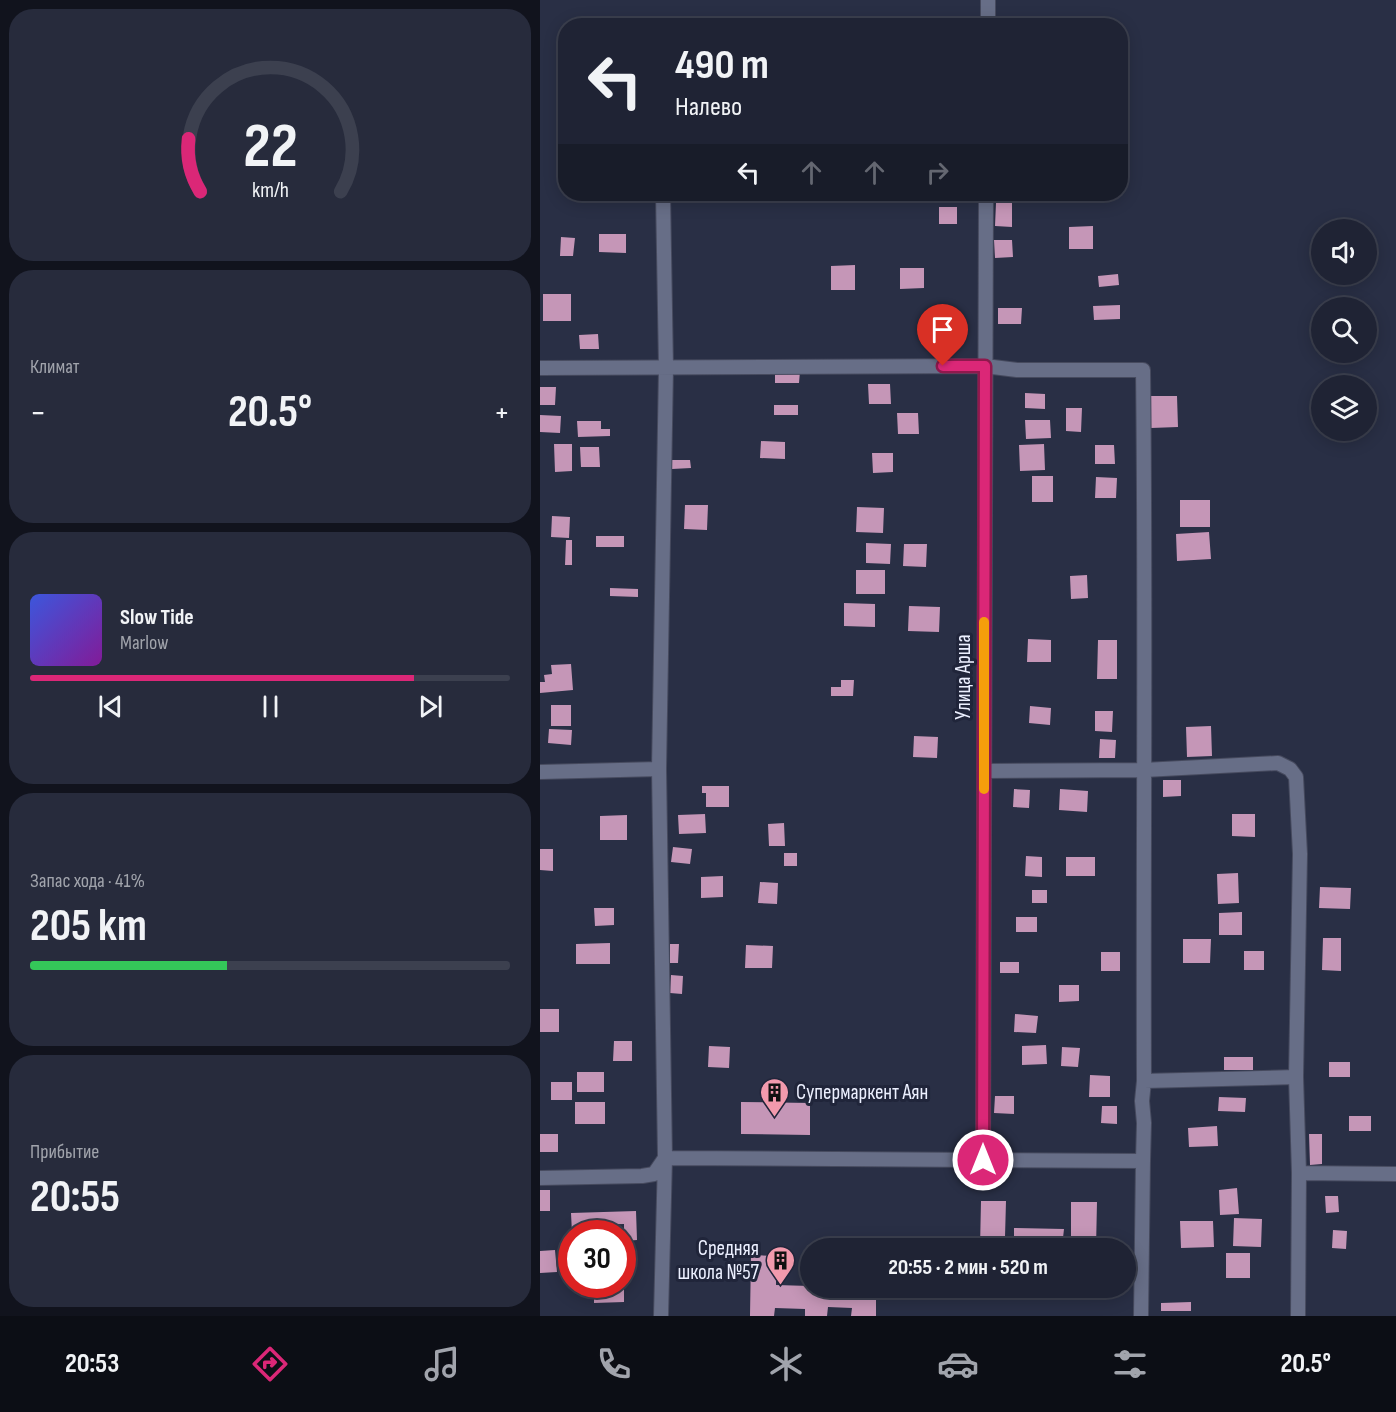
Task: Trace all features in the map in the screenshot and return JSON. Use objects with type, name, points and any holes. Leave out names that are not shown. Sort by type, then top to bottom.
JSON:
[{"type":"street","points":[[987,18],[988,0]]},
{"type":"street","points":[[661,1316],[665,1158],[660,769],[666,368],[663,201]]},
{"type":"street","name":"Улица Арша","points":[[983,1160],[986,201]]},
{"type":"street","points":[[540,369],[985,366],[1017,370],[1143,370],[1145,498],[1144,1081],[1142,1101],[1144,1123],[1141,1316]]},
{"type":"street","points":[[984,771],[1144,770],[1278,763],[1290,769],[1296,777],[1300,854],[1296,1077],[1299,1173],[1298,1316]]},
{"type":"street","points":[[540,772],[660,769]]},
{"type":"street","points":[[1144,1081],[1296,1077]]},
{"type":"street","points":[[665,1158],[1143,1161]]},
{"type":"street","points":[[540,1178],[642,1176],[654,1174],[665,1158]]},
{"type":"street","points":[[1299,1173],[1396,1174]]},
{"type":"building","points":[[996,203],[1012,203],[1012,227],[995,226]]},
{"type":"building","points":[[939,207],[957,207],[957,224],[939,224]]},
{"type":"building","points":[[1093,226],[1093,249],[1069,249],[1069,227]]},
{"type":"building","points":[[599,234],[626,234],[626,253],[599,252]]},
{"type":"building","points":[[561,237],[575,238],[573,256],[560,256]]},
{"type":"building","points":[[994,240],[1012,240],[1013,257],[995,258]]},
{"type":"building","points":[[855,265],[855,290],[831,290],[831,266]]},
{"type":"building","points":[[900,268],[924,268],[924,288],[900,289]]},
{"type":"building","points":[[1118,274],[1119,285],[1099,287],[1098,276]]},
{"type":"building","points":[[543,294],[571,294],[571,321],[543,321]]},
{"type":"building","points":[[1120,305],[1120,319],[1094,320],[1093,306]]},
{"type":"building","points":[[998,308],[1022,308],[1021,324],[998,324]]},
{"type":"building","points":[[936,309],[954,309],[954,326],[936,326]]},
{"type":"building","points":[[598,334],[599,349],[580,349],[579,335]]},
{"type":"building","points":[[775,371],[800,371],[799,383],[775,383]]},
{"type":"building","points":[[868,384],[890,384],[891,404],[869,404]]},
{"type":"building","points":[[540,387],[556,387],[555,405],[540,405]]},
{"type":"building","points":[[1025,393],[1045,394],[1045,409],[1025,408]]},
{"type":"building","points":[[1150,396],[1177,396],[1178,427],[1151,428]]},
{"type":"building","points":[[774,405],[798,405],[798,415],[774,415]]},
{"type":"building","points":[[1066,408],[1082,408],[1081,432],[1066,431]]},
{"type":"building","points":[[897,413],[918,413],[919,434],[898,434]]},
{"type":"building","points":[[540,415],[561,416],[560,433],[540,432]]},
{"type":"building","points":[[1025,420],[1050,420],[1051,438],[1026,439]]},
{"type":"building","points":[[577,421],[601,421],[601,429],[610,429],[610,436],[578,437]]},
{"type":"building","points":[[761,441],[785,442],[785,459],[760,458]]},
{"type":"building","points":[[554,444],[572,444],[572,471],[555,472]]},
{"type":"building","points":[[1044,444],[1045,470],[1020,471],[1019,445]]},
{"type":"building","points":[[1095,445],[1114,445],[1115,464],[1095,464]]},
{"type":"building","points":[[580,447],[599,447],[600,467],[581,467]]},
{"type":"building","points":[[872,453],[893,453],[893,472],[873,473]]},
{"type":"building","points":[[672,460],[690,460],[691,468],[672,469]]},
{"type":"building","points":[[1032,476],[1053,476],[1053,502],[1032,502]]},
{"type":"building","points":[[1096,477],[1117,478],[1116,498],[1095,498]]},
{"type":"building","points":[[1180,500],[1210,500],[1210,527],[1180,527]]},
{"type":"building","points":[[685,505],[708,505],[707,530],[684,529]]},
{"type":"building","points":[[857,507],[884,508],[883,533],[856,532]]},
{"type":"building","points":[[552,516],[570,517],[569,538],[551,537]]},
{"type":"building","points":[[1209,532],[1211,559],[1177,561],[1176,534]]},
{"type":"building","points":[[596,536],[624,536],[624,547],[596,547]]},
{"type":"building","points":[[566,540],[572,540],[572,565],[565,565]]},
{"type":"building","points":[[866,543],[891,544],[890,564],[866,563]]},
{"type":"building","points":[[904,544],[927,544],[926,567],[903,566]]},
{"type":"building","points":[[856,570],[885,570],[885,594],[856,594]]},
{"type":"building","points":[[1087,575],[1088,598],[1071,599],[1070,576]]},
{"type":"building","points":[[610,588],[638,589],[638,597],[610,596]]},
{"type":"building","points":[[844,603],[875,604],[875,627],[844,626]]},
{"type":"building","points":[[909,606],[940,607],[939,632],[908,631]]},
{"type":"building","points":[[1028,639],[1051,640],[1051,662],[1027,662]]},
{"type":"building","points":[[1098,640],[1117,640],[1117,679],[1097,679]]},
{"type":"building","points":[[571,664],[573,690],[540,693],[540,682],[545,682],[544,675],[552,674],[551,665]]},
{"type":"building","points":[[841,680],[854,680],[853,696],[831,696],[831,687],[841,687]]},
{"type":"building","points":[[551,705],[571,705],[571,726],[551,726]]},
{"type":"building","points":[[1030,706],[1051,708],[1050,725],[1029,723]]},
{"type":"building","points":[[1095,711],[1113,711],[1112,732],[1095,731]]},
{"type":"building","points":[[1211,726],[1212,756],[1187,757],[1186,727]]},
{"type":"building","points":[[549,729],[572,730],[571,745],[548,743]]},
{"type":"building","points":[[914,736],[938,737],[937,758],[913,757]]},
{"type":"building","points":[[1100,739],[1116,740],[1115,758],[1099,758]]},
{"type":"building","points":[[1163,780],[1181,780],[1181,796],[1163,797]]},
{"type":"building","points":[[702,786],[729,786],[729,807],[706,807],[706,793],[702,793]]},
{"type":"building","points":[[1014,789],[1030,790],[1029,808],[1013,807]]},
{"type":"building","points":[[1060,789],[1088,791],[1087,812],[1059,810]]},
{"type":"building","points":[[705,814],[706,833],[679,834],[678,815]]},
{"type":"building","points":[[1232,814],[1255,814],[1255,837],[1232,836]]},
{"type":"building","points":[[627,815],[627,840],[600,840],[600,816]]},
{"type":"building","points":[[784,823],[785,846],[769,846],[768,824]]},
{"type":"building","points":[[673,847],[692,849],[690,864],[671,862]]},
{"type":"building","points":[[540,849],[553,849],[553,871],[540,870]]},
{"type":"building","points":[[784,853],[797,853],[797,866],[784,866]]},
{"type":"building","points":[[1026,856],[1042,857],[1042,877],[1025,876]]},
{"type":"building","points":[[1066,857],[1095,857],[1095,876],[1066,876]]},
{"type":"building","points":[[1238,873],[1239,903],[1218,904],[1217,874]]},
{"type":"building","points":[[723,876],[723,897],[701,898],[701,877]]},
{"type":"building","points":[[760,882],[778,883],[777,904],[758,903]]},
{"type":"building","points":[[1320,887],[1351,888],[1350,909],[1319,908]]},
{"type":"building","points":[[1032,890],[1047,890],[1047,903],[1032,903]]},
{"type":"building","points":[[594,908],[614,908],[614,925],[595,926]]},
{"type":"building","points":[[1242,912],[1242,935],[1219,935],[1219,913]]},
{"type":"building","points":[[1016,917],[1037,917],[1037,932],[1016,932]]},
{"type":"building","points":[[1323,938],[1341,938],[1341,971],[1322,970]]},
{"type":"building","points":[[1183,939],[1211,939],[1210,963],[1183,963]]},
{"type":"building","points":[[610,943],[610,964],[576,964],[576,944]]},
{"type":"building","points":[[670,944],[679,944],[678,963],[670,963]]},
{"type":"building","points":[[746,945],[773,946],[772,968],[745,968]]},
{"type":"building","points":[[1244,951],[1264,951],[1264,970],[1244,970]]},
{"type":"building","points":[[1101,952],[1120,952],[1120,971],[1101,971]]},
{"type":"building","points":[[1000,962],[1019,962],[1019,973],[1000,973]]},
{"type":"building","points":[[671,975],[683,976],[682,994],[670,993]]},
{"type":"building","points":[[1059,985],[1079,985],[1079,1001],[1059,1002]]},
{"type":"building","points":[[540,1009],[559,1009],[559,1032],[540,1032]]},
{"type":"building","points":[[1015,1014],[1038,1016],[1036,1033],[1014,1032]]},
{"type":"building","points":[[614,1041],[632,1041],[632,1061],[613,1061]]},
{"type":"building","points":[[1046,1045],[1047,1064],[1022,1065],[1022,1046]]},
{"type":"building","points":[[709,1046],[730,1047],[729,1068],[708,1067]]},
{"type":"building","points":[[1062,1047],[1080,1048],[1078,1067],[1061,1066]]},
{"type":"building","points":[[1224,1057],[1253,1057],[1253,1070],[1224,1070]]},
{"type":"building","points":[[1329,1062],[1350,1062],[1350,1077],[1329,1077]]},
{"type":"building","points":[[577,1072],[604,1072],[604,1092],[577,1092]]},
{"type":"building","points":[[1090,1075],[1110,1076],[1110,1097],[1089,1097]]},
{"type":"building","points":[[551,1082],[572,1082],[572,1100],[551,1100]]},
{"type":"building","points":[[995,1096],[1014,1096],[1014,1114],[994,1113]]},
{"type":"building","points":[[1219,1097],[1246,1098],[1245,1112],[1218,1111]]},
{"type":"building","points":[[575,1102],[605,1102],[605,1124],[575,1124]]},
{"type":"building","name":"Супермаркент Аян","points":[[741,1102],[810,1103],[810,1135],[741,1134]]},
{"type":"building","points":[[1102,1106],[1117,1106],[1117,1124],[1101,1123]]},
{"type":"building","points":[[1349,1116],[1371,1116],[1371,1131],[1349,1131]]},
{"type":"building","points":[[1217,1126],[1218,1146],[1189,1147],[1188,1128]]},
{"type":"building","points":[[540,1134],[558,1134],[558,1152],[540,1152]]},
{"type":"building","points":[[1309,1134],[1322,1134],[1322,1164],[1310,1165]]},
{"type":"building","points":[[1237,1188],[1239,1214],[1220,1215],[1219,1190]]},
{"type":"building","points":[[540,1190],[550,1190],[550,1211],[540,1211]]},
{"type":"building","points":[[1325,1196],[1338,1196],[1339,1212],[1326,1213]]},
{"type":"building","points":[[981,1201],[1006,1201],[1005,1237],[1014,1237],[1014,1228],[1064,1229],[1063,1238],[980,1238]]},
{"type":"building","points":[[1071,1202],[1097,1202],[1096,1238],[1071,1238]]},
{"type":"building","points":[[636,1211],[637,1240],[636,1220],[571,1220],[571,1213]]},
{"type":"building","points":[[1234,1218],[1262,1219],[1261,1247],[1233,1246]]},
{"type":"building","points":[[1180,1221],[1213,1221],[1214,1247],[1181,1248]]},
{"type":"building","points":[[1333,1230],[1347,1231],[1346,1249],[1332,1248]]},
{"type":"building","points":[[555,1250],[557,1272],[540,1273],[540,1251]]},
{"type":"building","points":[[1226,1253],[1250,1253],[1250,1278],[1226,1278]]},
{"type":"building","name":"Средняя школа №57","points":[[751,1255],[776,1256],[776,1285],[800,1286],[800,1298],[876,1298],[876,1316],[851,1316],[852,1308],[828,1307],[827,1316],[805,1316],[805,1309],[775,1308],[774,1316],[750,1316]]},
{"type":"building","points":[[594,1298],[624,1298],[624,1302],[594,1303]]},
{"type":"building","points":[[1191,1302],[1191,1311],[1161,1311],[1161,1303]]},
{"type":"slow traffic","points":[[984,622],[984,789]]},
{"type":"place","name":"Супермаркент Аян","points":[[775,1118]]},
{"type":"place","name":"Средняя школа №57","points":[[780,1286]]},
{"type":"route","points":[[943,366],[985,366],[983,1160]]}]
